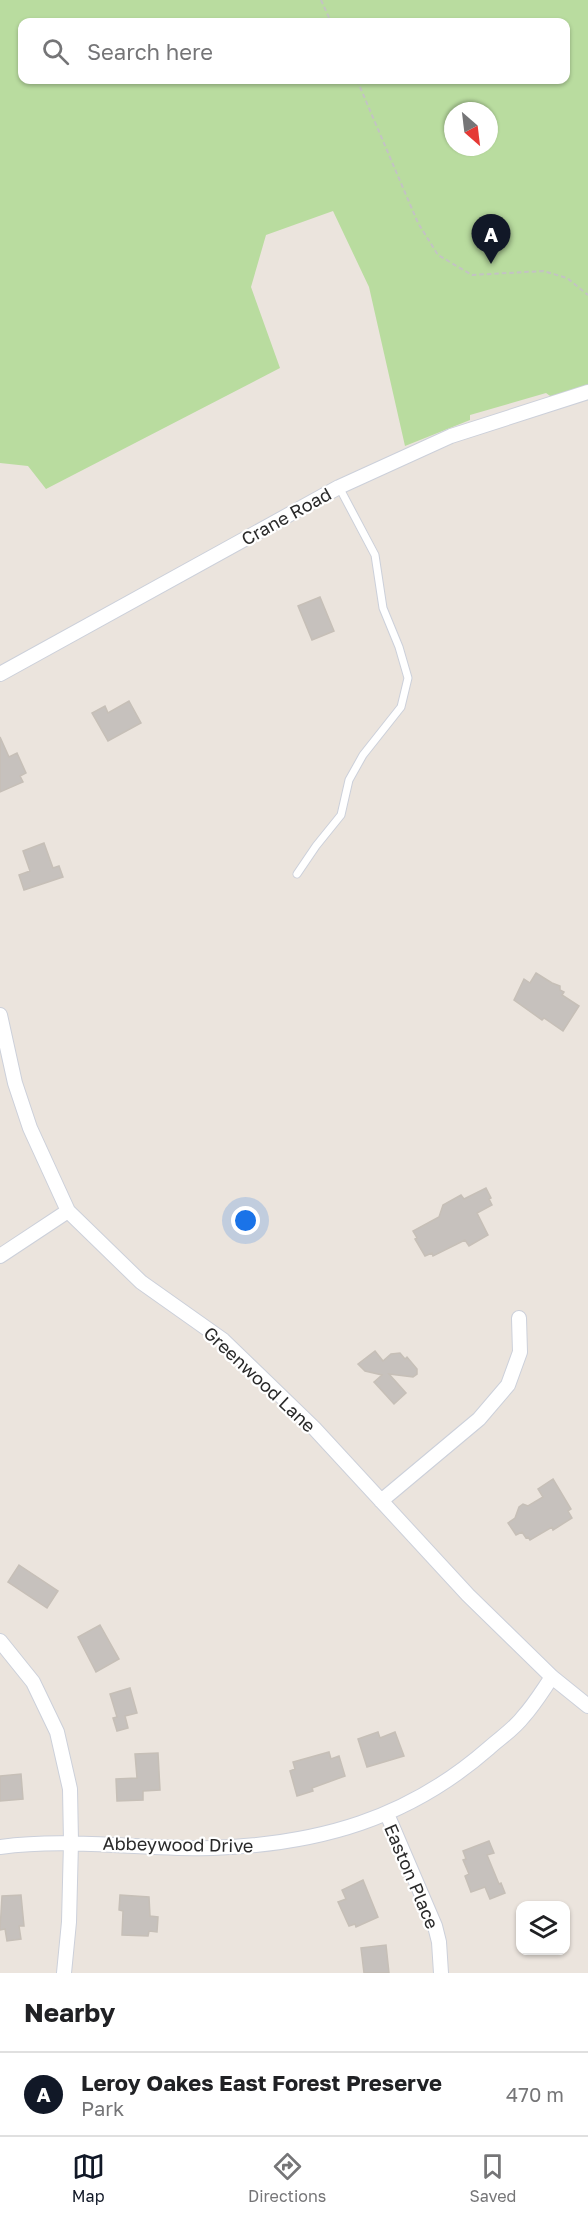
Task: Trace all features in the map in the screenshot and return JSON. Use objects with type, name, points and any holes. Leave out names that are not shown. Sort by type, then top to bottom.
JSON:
[{"type":"street","name":"Crane Road","points":[[0,674],[339,487],[451,436],[588,392]]},
{"type":"street","name":"Greenwood Lane","points":[[0,1015],[15,1083],[30,1128],[68,1211],[141,1282],[223,1340],[314,1428],[468,1595],[552,1677],[588,1706]]},
{"type":"street","points":[[0,1256],[68,1211]]},
{"type":"street","points":[[381,1501],[479,1419],[508,1385],[519,1352],[519,1318]]},
{"type":"street","points":[[0,1641],[33,1682],[57,1732],[70,1789],[69,1922],[64,1973]]},
{"type":"street","name":"Abbeywood Drive","points":[[0,1847],[71,1842],[212,1848],[274,1844],[329,1833],[387,1815],[469,1766],[522,1719],[552,1677]]},
{"type":"street","name":"Easton Place","points":[[387,1815],[435,1926],[439,1942],[441,1973]]},
{"type":"lane","points":[[297,874],[341,815],[349,780],[363,755],[402,707],[408,678],[399,647],[383,608],[375,555],[339,487]]},
{"type":"path","points":[[321,0],[329,18]]},
{"type":"path","points":[[359,84],[418,223],[438,255],[472,275],[543,270],[567,278],[588,295]]},
{"type":"green space","points":[[0,0],[588,0],[588,389],[553,398],[546,393],[470,415],[470,420],[405,446],[369,287],[333,211],[266,235],[251,287],[280,368],[46,489],[28,466],[0,463]]},
{"type":"building","points":[[320,597],[334,631],[312,640],[298,606]]},
{"type":"building","points":[[129,701],[141,723],[108,741],[92,713],[105,706],[108,713]]},
{"type":"building","points":[[0,737],[9,757],[17,753],[26,773],[20,776],[23,782],[0,792]]},
{"type":"building","points":[[44,843],[53,868],[59,866],[63,877],[24,890],[19,875],[30,871],[23,851]]},
{"type":"building","points":[[536,973],[560,986],[560,990],[564,992],[562,995],[579,1006],[563,1031],[544,1018],[542,1020],[514,1000],[524,979],[530,983]]},
{"type":"building","points":[[486,1188],[492,1205],[477,1213],[488,1235],[469,1246],[465,1240],[433,1256],[432,1253],[425,1256],[413,1231],[439,1217],[443,1205],[461,1195],[464,1199]]},
{"type":"building","points":[[375,1351],[383,1361],[391,1354],[400,1353],[405,1359],[407,1357],[417,1369],[417,1374],[413,1377],[389,1374],[406,1393],[394,1404],[374,1382],[382,1375],[365,1371],[358,1364]]},
{"type":"building","points":[[553,1479],[571,1509],[568,1511],[572,1518],[553,1530],[552,1527],[530,1540],[522,1532],[516,1535],[508,1523],[515,1518],[519,1507],[523,1504],[528,1506],[543,1497],[538,1489]]},
{"type":"building","points":[[19,1565],[58,1591],[47,1608],[8,1582]]},
{"type":"building","points":[[100,1625],[119,1659],[96,1672],[78,1637]]},
{"type":"building","points":[[130,1688],[137,1713],[125,1716],[128,1728],[117,1731],[113,1718],[117,1717],[110,1694]]},
{"type":"building","points":[[378,1732],[380,1738],[395,1732],[404,1756],[367,1767],[358,1739]]},
{"type":"building","points":[[329,1752],[331,1759],[339,1756],[345,1776],[297,1796],[290,1771],[295,1769],[293,1762]]},
{"type":"building","points":[[158,1753],[160,1790],[143,1791],[143,1800],[117,1801],[116,1779],[137,1778],[135,1754]]},
{"type":"building","points":[[21,1774],[23,1799],[0,1801],[0,1776]]},
{"type":"building","points":[[489,1841],[494,1853],[487,1855],[505,1893],[490,1899],[485,1887],[471,1892],[465,1876],[469,1874],[463,1860],[466,1859],[463,1851]]},
{"type":"building","points":[[363,1880],[378,1917],[356,1927],[355,1924],[349,1926],[338,1902],[346,1899],[342,1890]]},
{"type":"building","points":[[21,1895],[24,1926],[19,1926],[21,1939],[7,1941],[5,1929],[0,1930],[2,1896]]},
{"type":"building","points":[[120,1895],[149,1897],[150,1916],[158,1917],[157,1932],[149,1931],[148,1936],[122,1935],[123,1911],[119,1910]]},
{"type":"building","points":[[386,1945],[389,1973],[364,1973],[361,1948]]},
{"type":"place","name":"Leroy Oakes East Forest Preserve","points":[[491,264]]}]
